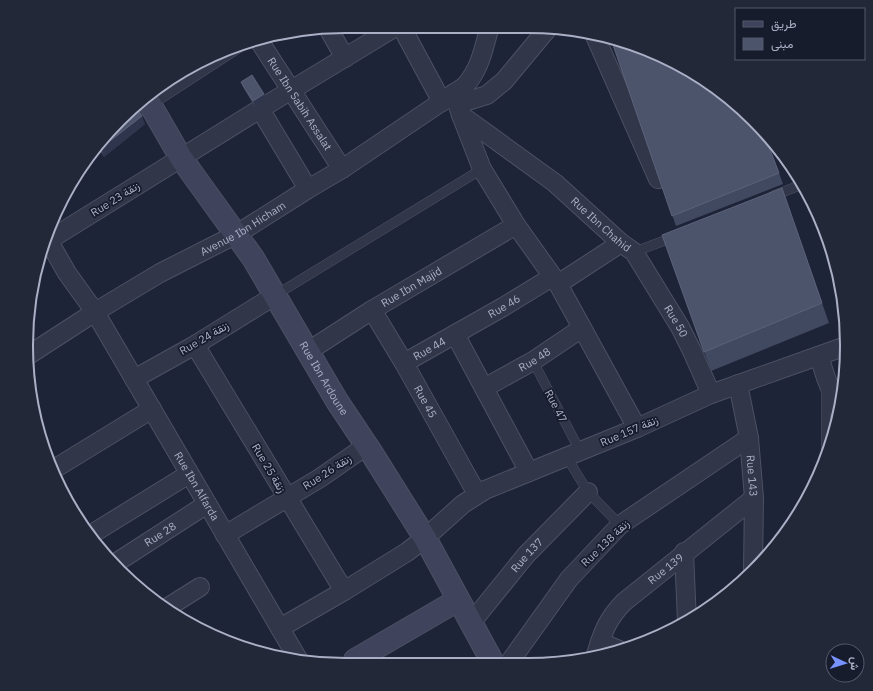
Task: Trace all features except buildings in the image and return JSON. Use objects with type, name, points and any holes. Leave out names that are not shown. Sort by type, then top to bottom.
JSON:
[{"type":"street","name":"Rue 23 زنقة","points":[[53,236],[386,33]]},
{"type":"street","name":"Rue Ibn Chahid","points":[[406,33],[454,103],[482,169],[516,225],[555,280],[637,428]]},
{"type":"street","points":[[454,103],[474,75],[480,62],[488,33]]},
{"type":"street","points":[[331,34],[345,58]]},
{"type":"street","points":[[454,103],[487,95],[504,82],[543,34]]},
{"type":"street","points":[[597,41],[658,179]]},
{"type":"street","name":"Rue Ibn Sabih Assalat","points":[[262,45],[342,170]]},
{"type":"street","name":"Rue Ibn Ardoune","points":[[149,103],[181,158],[253,258],[308,352],[425,538],[490,658]]},
{"type":"street","name":"Rue Ibn Chahid","points":[[454,103],[555,183],[628,248]]},
{"type":"street","name":"Avenue Ibn Hicham","points":[[33,352],[95,312],[160,273],[237,234],[308,189],[454,103]]},
{"type":"street","points":[[260,109],[308,189]]},
{"type":"street","name":"Rue Ibn Majid","points":[[308,352],[372,310],[516,225]]},
{"type":"street","name":"Rue Ibn Alfarda","points":[[51,244],[67,273],[95,312],[295,653]]},
{"type":"street","name":"Rue 46","points":[[455,334],[555,280],[628,248]]},
{"type":"street","name":"Rue 50","points":[[628,248],[680,327],[711,394]]},
{"type":"street","name":"Rue 24 زنقة","points":[[134,379],[194,345],[274,296]]},
{"type":"street","name":"Rue 45","points":[[372,310],[404,363],[477,494]]},
{"type":"street","name":"Rue 48","points":[[484,388],[532,361],[582,328]]},
{"type":"street","points":[[455,334],[529,472]]},
{"type":"street","name":"Rue 44","points":[[404,363],[455,334]]},
{"type":"street","name":"Rue 25 زنقة","points":[[194,345],[344,591]]},
{"type":"street","name":"Rue 157 زنقة","points":[[280,628],[390,563],[425,538],[457,509],[477,494],[637,428],[711,394],[840,348]]},
{"type":"street","points":[[819,356],[835,400]]},
{"type":"street","name":"Rue 143","points":[[738,384],[749,438],[754,498],[753,561]]},
{"type":"street","points":[[58,467],[152,409]]},
{"type":"street","name":"Rue 138 زنقة","points":[[513,658],[569,579],[620,525],[749,438]]},
{"type":"street","name":"Rue 26 زنقة","points":[[225,535],[286,497],[320,478],[366,446]]},
{"type":"street","points":[[95,532],[189,474]]},
{"type":"street","name":"Rue 137","points":[[471,623],[526,555],[588,492]]},
{"type":"street","name":"Rue 139","points":[[598,649],[608,621],[624,602],[667,568],[684,552],[754,498]]},
{"type":"street","name":"Rue 28","points":[[119,560],[207,504]]},
{"type":"street","points":[[684,552],[687,614]]},
{"type":"street","points":[[172,605],[200,587]]},
{"type":"street","points":[[358,658],[458,600]]},
{"type":"lane","points":[[153,99],[218,60]]},
{"type":"lane","points":[[274,296],[482,169]]},
{"type":"lane","points":[[761,201],[796,187]]},
{"type":"lane","name":"Rue Ibn Chahid","points":[[628,248],[683,233]]},
{"type":"lane","name":"Rue 47","points":[[532,361],[588,492],[620,525]]},
{"type":"lane","points":[[826,378],[826,436]]}]
